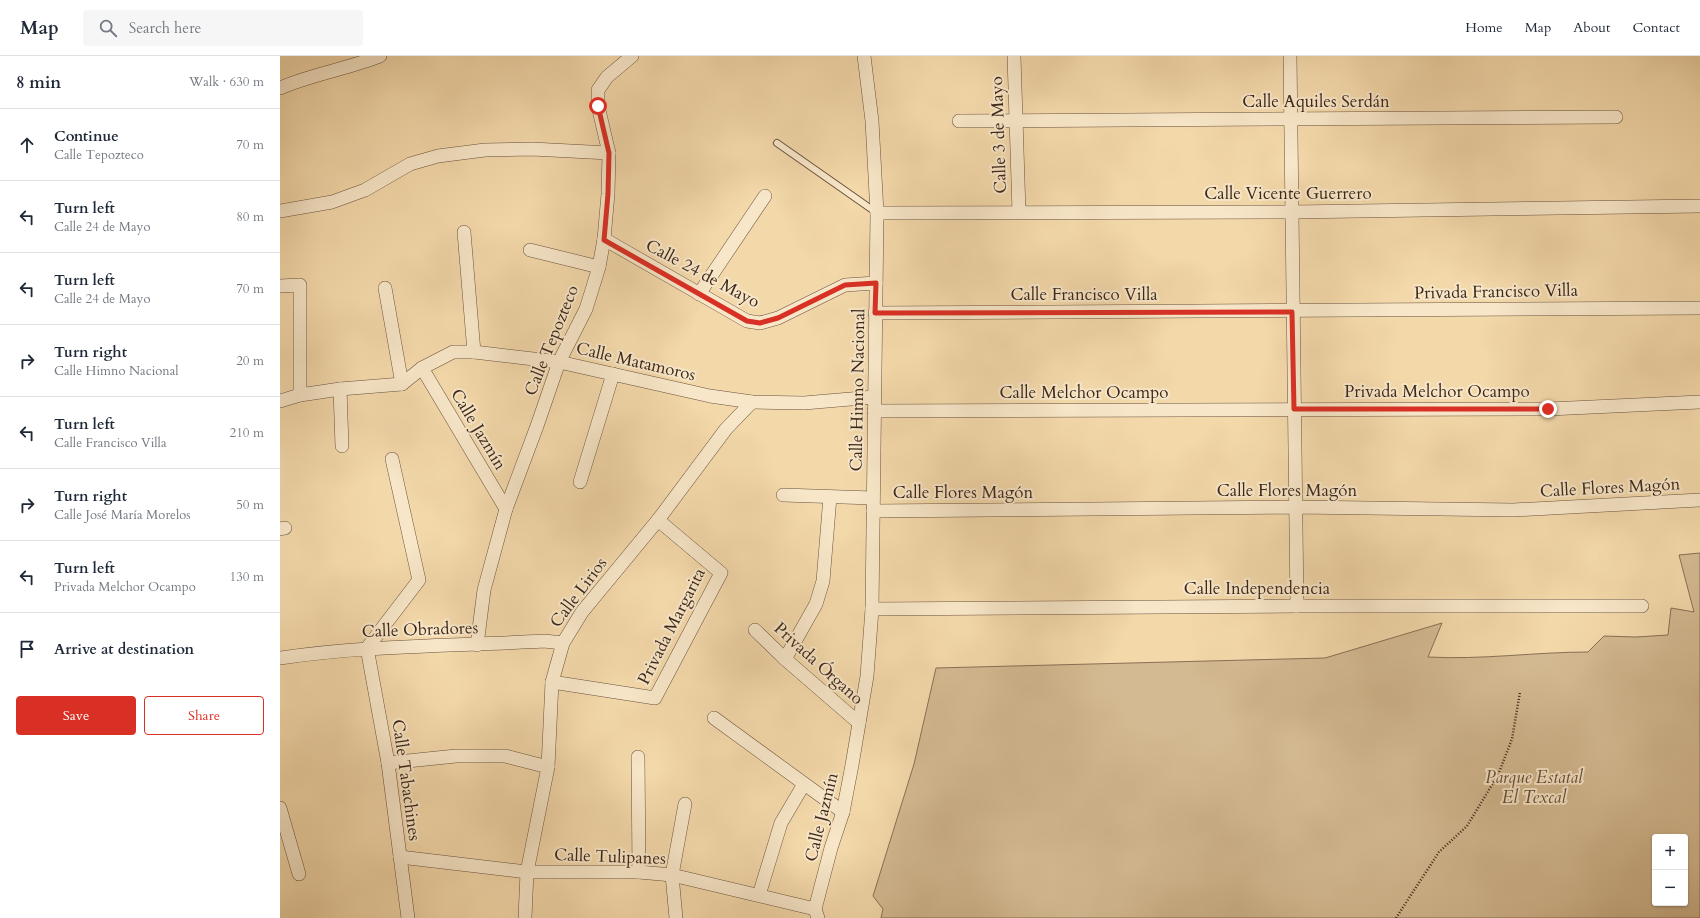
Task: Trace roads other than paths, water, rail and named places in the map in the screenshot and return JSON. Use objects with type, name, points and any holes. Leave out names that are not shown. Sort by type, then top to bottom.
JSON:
[{"type":"street","points":[[280,88],[295,81],[358,65],[380,56]]},
{"type":"street","name":"Calle Tepozteco","points":[[478,645],[484,590],[506,509],[559,362],[586,309],[599,267],[604,240],[608,194],[609,153],[598,106],[598,90],[607,77],[632,56]]},
{"type":"street","name":"Calle Himno Nacional","points":[[859,724],[867,676],[872,609],[877,213],[872,121],[864,56]]},
{"type":"street","name":"Calle 3 de Mayo","points":[[1014,56],[1019,212]]},
{"type":"street","points":[[1290,56],[1292,119],[1292,312],[1297,606]]},
{"type":"street","name":"Calle Aquiles Serdán","points":[[959,120],[1616,117]]},
{"type":"street","points":[[280,211],[332,202],[365,190],[410,164],[438,156],[485,150],[532,149],[609,153]]},
{"type":"street","points":[[699,294],[765,196]]},
{"type":"street","name":"Calle Vicente Guerrero","points":[[877,213],[1292,212],[1700,206]]},
{"type":"street","points":[[464,232],[474,352]]},
{"type":"street","name":"Calle 24 de Mayo","points":[[604,240],[747,321],[760,323],[778,318],[845,285],[876,283]]},
{"type":"street","points":[[530,250],[599,267]]},
{"type":"street","points":[[280,286],[300,285],[300,395]]},
{"type":"street","points":[[280,401],[300,395],[340,389],[402,384],[385,288]]},
{"type":"street","name":"Privada Francisco Villa","points":[[1292,312],[1700,308]]},
{"type":"street","name":"Calle Francisco Villa","points":[[875,313],[1292,312]]},
{"type":"street","name":"Calle Matamoros","points":[[402,384],[422,368],[453,352],[474,352],[559,362],[710,396],[752,402],[804,403],[874,397]]},
{"type":"street","name":"Calle Jazmín","points":[[422,368],[506,509]]},
{"type":"street","points":[[580,482],[612,374]]},
{"type":"street","points":[[340,389],[342,446]]},
{"type":"street","name":"Calle Lirios","points":[[525,918],[527,872],[548,767],[552,682],[563,643],[582,612],[658,520],[726,429],[752,402]]},
{"type":"street","name":"Privada Melchor Ocampo","points":[[1294,409],[1548,409],[1700,402]]},
{"type":"street","name":"Calle Melchor Ocampo","points":[[874,411],[1294,409]]},
{"type":"street","points":[[367,648],[420,580],[392,459]]},
{"type":"street","name":"Calle Flores Magón","points":[[783,495],[830,497],[873,504],[1513,510],[1700,500]]},
{"type":"street","points":[[785,660],[816,604],[823,581],[830,497]]},
{"type":"street","name":"Privada Margarita","points":[[552,682],[655,698],[721,573],[658,520]]},
{"type":"street","name":"Calle Independencia","points":[[872,609],[1297,606],[1642,606]]},
{"type":"street","name":"Privada Órgano","points":[[755,630],[785,660],[859,724]]},
{"type":"street","name":"Calle Obradores","points":[[280,658],[317,652],[367,648],[544,642],[563,643]]},
{"type":"street","name":"Calle Tabachines","points":[[367,648],[388,764],[408,918]]},
{"type":"street","points":[[714,718],[843,812]]},
{"type":"street","name":"Calle Jazmín","points":[[817,914],[831,848],[843,812],[859,724]]},
{"type":"street","points":[[388,764],[456,756],[505,756],[548,767]]},
{"type":"street","points":[[638,757],[639,872]]},
{"type":"street","points":[[759,895],[781,824],[804,784]]},
{"type":"street","points":[[676,918],[672,875],[685,804]]},
{"type":"street","points":[[280,808],[299,874]]},
{"type":"street","name":"Calle Tulipanes","points":[[400,857],[527,872],[639,872],[672,875],[759,895],[817,914]]},
{"type":"lane","points":[[777,143],[877,213]]},
{"type":"park label","name":"Parque Estatal El Texcal","points":[[1534,787]]}]
